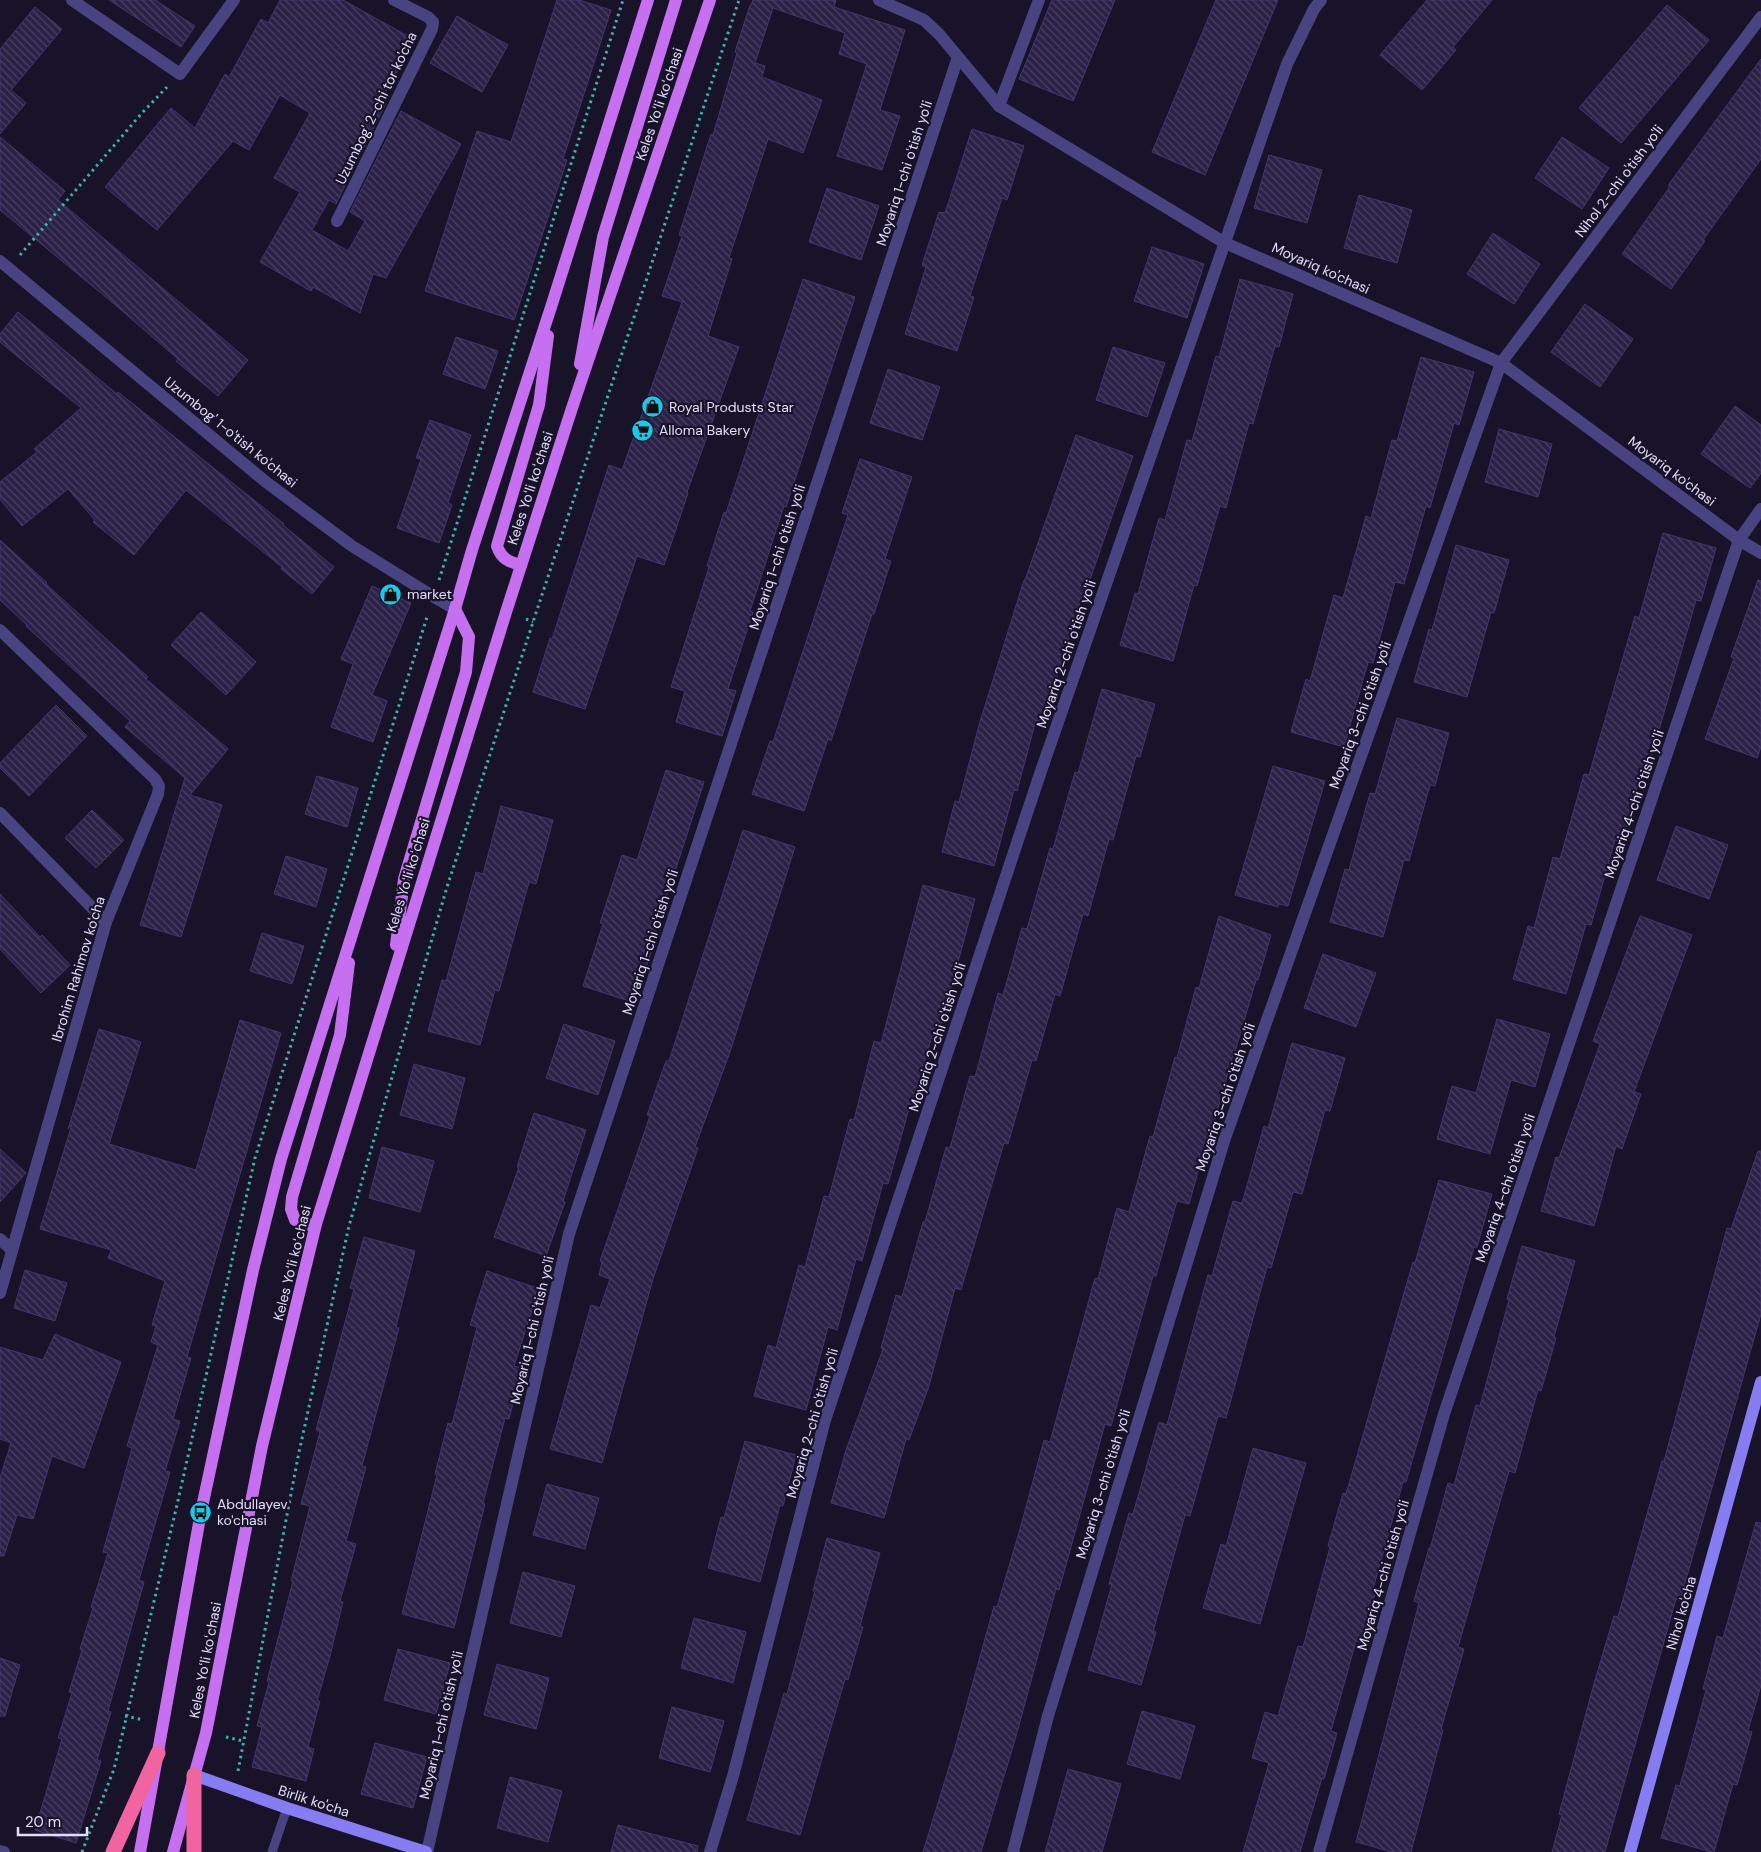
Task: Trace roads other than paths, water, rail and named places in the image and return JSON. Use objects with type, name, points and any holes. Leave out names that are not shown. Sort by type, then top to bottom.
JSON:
[{"type":"highway","points":[[113,1852],[158,1753]]},
{"type":"highway","points":[[194,1774],[194,1852]]},
{"type":"main road","points":[[140,1852],[201,1512],[253,1270],[281,1159],[472,550],[648,0]]},
{"type":"main road","points":[[572,408],[603,238],[676,0]]},
{"type":"main road","name":"Keles Yoʻli koʻchasi","points":[[173,1852],[206,1733],[262,1446],[316,1224],[521,565],[572,408],[710,1]]},
{"type":"main road","points":[[521,565],[510,563],[500,556],[497,546],[539,405],[552,304]]},
{"type":"main road","points":[[391,980],[404,879],[466,672],[469,638],[455,609]]},
{"type":"main road","points":[[316,1224],[305,1225],[295,1220],[291,1209],[292,1197],[340,1035],[353,931]]},
{"type":"street","points":[[72,0],[180,74],[234,0]]},
{"type":"street","name":"Uzumbog' 2-chi tor ko'cha","points":[[337,221],[432,29],[433,22],[428,17],[394,0]]},
{"type":"street","name":"Moyariq ko'chasi","points":[[879,0],[924,20],[939,34],[999,106],[1225,243],[1501,363],[1739,540],[1761,553]]},
{"type":"street","points":[[999,106],[1039,0]]},
{"type":"street","name":"Moyariq 2-chi o'tish yo'li","points":[[710,1852],[733,1776],[825,1420],[1042,771],[1287,64],[1314,9],[1321,0]]},
{"type":"street","name":"Nihol 2-chi o'tish yo'li","points":[[1501,363],[1761,17]]},
{"type":"street","name":"Moyariq 1-chi o'tish yo'li","points":[[426,1852],[569,1234],[958,56]]},
{"type":"street","name":"Uzumbog' 1-o'tish ko'chasi","points":[[3,269],[266,482],[352,546],[455,609]]},
{"type":"street","name":"Moyariq 3-chi o'tish yo'li","points":[[1013,1852],[1048,1716],[1225,1138],[1501,363]]},
{"type":"street","name":"Moyariq 4-chi o'tish yo'li","points":[[1320,1852],[1444,1414],[1739,540],[1761,509]]},
{"type":"street","name":"Ibrohim Rahimov ko'cha","points":[[0,630],[156,779],[160,786],[106,922],[0,1293]]},
{"type":"street","points":[[0,813],[106,922]]},
{"type":"street","points":[[0,1239],[12,1250]]},
{"type":"street","name":"Nihol ko'cha","points":[[1630,1852],[1761,1382]]},
{"type":"street","name":"Birlik ko'cha","points":[[194,1774],[287,1808],[426,1852]]},
{"type":"street","points":[[0,1851],[4,1852]]},
{"type":"lane","points":[[272,1852],[287,1808]]},
{"type":"place","name":"Royal Produsts Star","points":[[653,407]]},
{"type":"place","name":"Alloma Bakery","points":[[643,430]]},
{"type":"place","name":"market","points":[[391,594]]},
{"type":"place","name":"Abdullayev ko'chasi","points":[[201,1512]]}]
